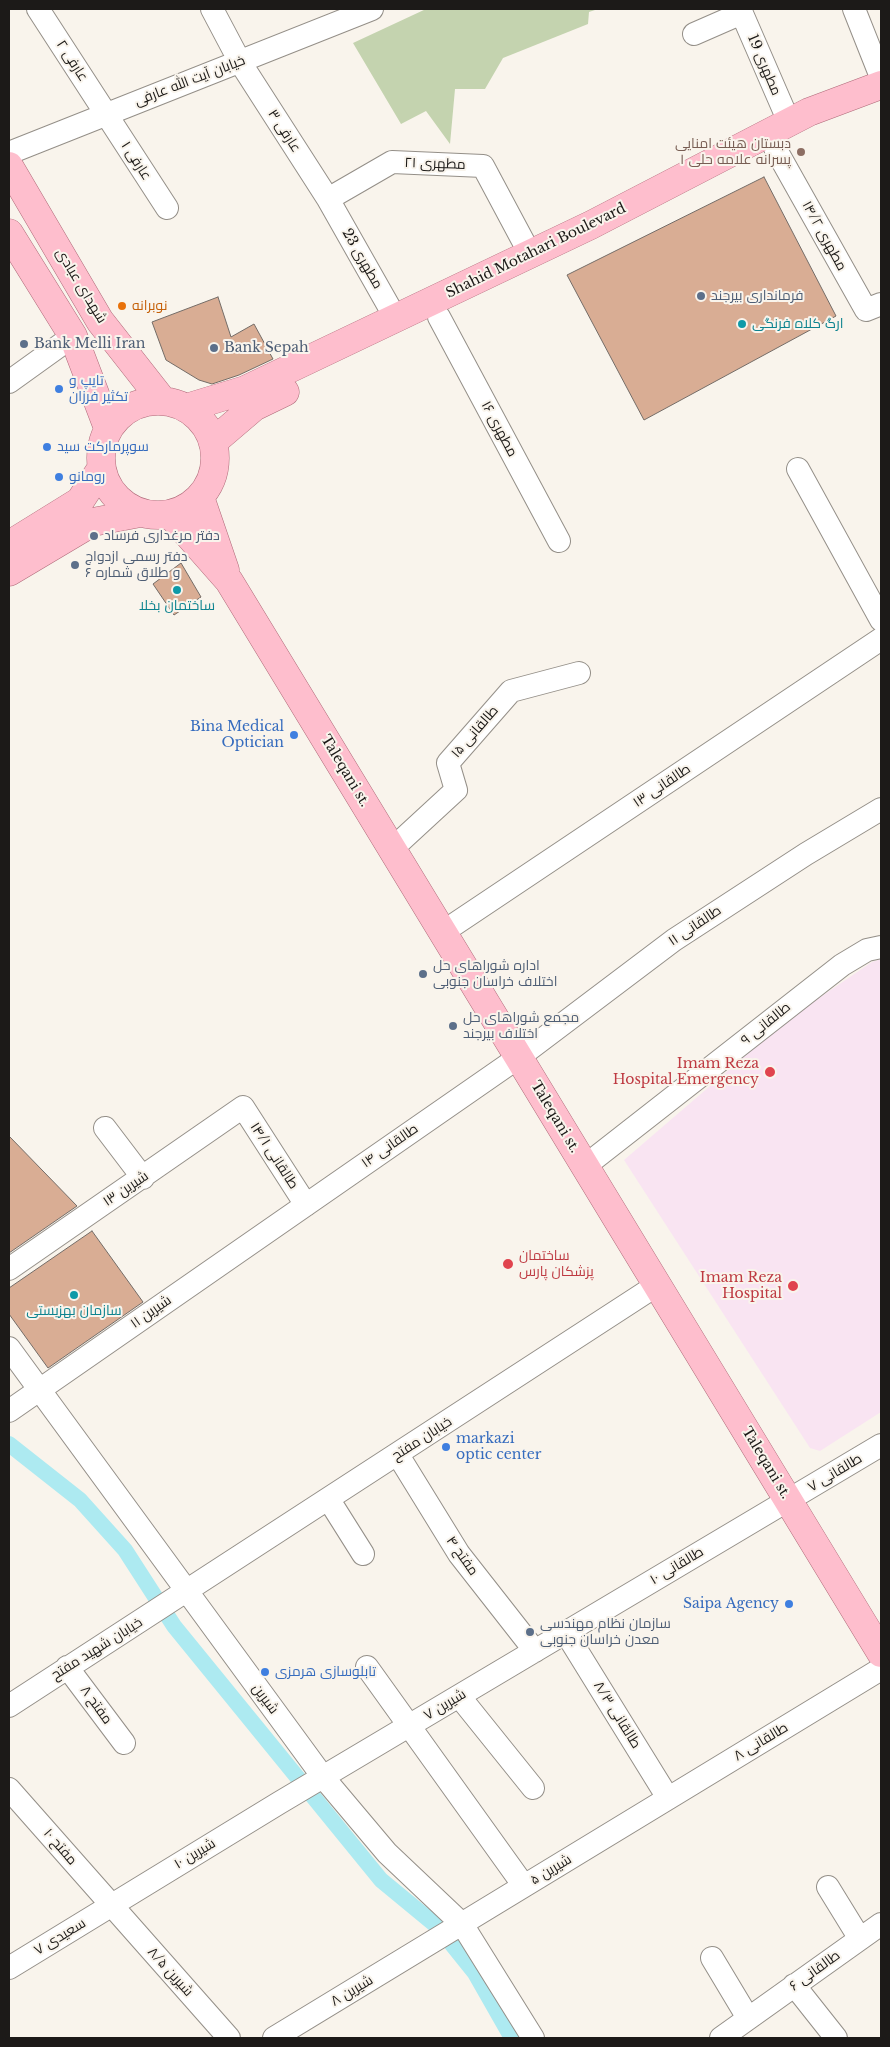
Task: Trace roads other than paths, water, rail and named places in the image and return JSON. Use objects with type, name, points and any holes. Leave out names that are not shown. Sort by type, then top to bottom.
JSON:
[{"type":"main road","name":"Shahid Motahari Boulevard","points":[[174,404],[245,390],[530,254],[789,122],[852,95],[881,85]]},
{"type":"main road","name":"Shahid Motahari Boulevard","points":[[213,442],[254,407],[598,240],[816,127],[881,102]]},
{"type":"main road","name":"شهدای عبادی","points":[[9,166],[100,321],[174,404]]},
{"type":"main road","points":[[9,233],[72,336],[108,428]]},
{"type":"main road","points":[[72,336],[82,343],[92,342],[101,331],[100,321]]},
{"type":"main road","points":[[9,572],[93,522],[140,513],[170,514],[186,508],[200,497],[209,485],[214,471],[215,456],[213,442],[207,428],[174,404],[146,401],[131,406],[118,416],[108,428],[100,455],[101,469],[106,484],[126,506],[140,513]]},
{"type":"main road","points":[[9,544],[80,500],[101,469]]},
{"type":"main road","points":[[200,497],[229,581]]},
{"type":"main road","points":[[170,514],[229,581]]},
{"type":"main road","name":"Taleqani st.","points":[[229,581],[881,1653]]},
{"type":"street","name":"عارفی ۲","points":[[38,9],[105,114]]},
{"type":"street","name":"عارفی ۳","points":[[212,9],[240,62],[328,199]]},
{"type":"street","name":"خیابان آیت الله عارفی","points":[[9,153],[372,9]]},
{"type":"street","points":[[854,9],[881,77]]},
{"type":"street","points":[[694,34],[741,11]]},
{"type":"street","name":"مطهری 19","points":[[741,11],[789,122]]},
{"type":"street","name":"عارفی ۱","points":[[105,114],[167,208]]},
{"type":"street","name":"مطهری ۱۴/۲","points":[[774,148],[866,310],[881,304]]},
{"type":"street","name":"مطهری ۲۱","points":[[328,199],[392,162],[483,166],[530,254]]},
{"type":"street","name":"مطهری 23","points":[[328,199],[396,319]]},
{"type":"street","name":"مطهری ۱۶","points":[[439,317],[559,541]]},
{"type":"street","points":[[9,382],[72,336]]},
{"type":"street","points":[[798,469],[881,620]]},
{"type":"street","name":"طالقانی ۱۳","points":[[443,932],[881,639]]},
{"type":"street","name":"طالقانی ۱۵","points":[[392,849],[456,790],[448,763],[511,690],[579,673]]},
{"type":"street","name":"طالقانی ۱۱","points":[[519,1057],[674,940],[806,854],[881,809]]},
{"type":"street","name":"طالقانی ۹","points":[[585,1166],[842,965],[867,950],[881,947]]},
{"type":"street","name":"طالقانی ۱۴","points":[[262,1235],[519,1057]]},
{"type":"street","name":"طالقانی ۱۴/۱","points":[[243,1107],[306,1204]]},
{"type":"street","name":"شیرین ۱۳","points":[[9,1269],[243,1107]]},
{"type":"street","points":[[105,1128],[143,1178]]},
{"type":"street","name":"شیرین ۱۱","points":[[9,1411],[262,1235]]},
{"type":"street","name":"خیابان مفتح","points":[[186,1592],[657,1285]]},
{"type":"street","name":"شیرین","points":[[9,1348],[323,1777],[387,1853],[462,1924],[532,2038]]},
{"type":"street","name":"طالقانی ۷","points":[[788,1500],[881,1445]]},
{"type":"street","name":"مفتح ۴","points":[[398,1455],[459,1554],[535,1651]]},
{"type":"street","points":[[329,1500],[363,1554]]},
{"type":"street","name":"طالقانی ۱۰","points":[[566,1633],[788,1500]]},
{"type":"street","name":"خیابان شهید مفتح","points":[[9,1706],[186,1592]]},
{"type":"street","name":"شیرین ۷","points":[[279,1803],[566,1633]]},
{"type":"street","name":"طالقانی ۸/۳","points":[[566,1633],[668,1798]]},
{"type":"street","name":"مفتح ۸","points":[[67,1667],[124,1743]]},
{"type":"street","points":[[367,1667],[524,1886]]},
{"type":"street","name":"طالقانی ۸","points":[[641,1815],[881,1669]]},
{"type":"street","points":[[459,1696],[534,1788]]},
{"type":"street","name":"مفتح ۱۰","points":[[9,1789],[111,1905]]},
{"type":"street","name":"شیرین ۱۰","points":[[111,1905],[279,1803]]},
{"type":"street","name":"شیرین ۵","points":[[430,1943],[641,1815]]},
{"type":"street","points":[[828,1887],[860,1939]]},
{"type":"street","name":"سعیدی ۷","points":[[9,1968],[111,1905]]},
{"type":"street","name":"شیرین ۸/۵","points":[[111,1905],[229,2038]]},
{"type":"street","name":"طالقانی ۶","points":[[728,2036],[748,2018],[881,1924]]},
{"type":"street","name":"شیرین ۸","points":[[274,2038],[430,1943]]},
{"type":"street","points":[[712,1958],[748,2018]]},
{"type":"street","points":[[794,1985],[836,2038]]},
{"type":"waterway","points":[[9,1444],[80,1500],[125,1550],[174,1626],[381,1880],[438,1927],[475,1973],[512,2038]]},
{"type":"place","name":"دبستان هیئت امنایی پسرانه علامه حلی ۱","points":[[801,152]]},
{"type":"place","name":"فرمانداری بیرجند","points":[[701,296]]},
{"type":"place","name":"نوبرانه","points":[[122,306]]},
{"type":"place","name":"ارگ کلاه فرنگی","points":[[742,324]]},
{"type":"place","name":"Bank Melli Iran","points":[[24,344]]},
{"type":"place","name":"Bank Sepah","points":[[214,348]]},
{"type":"place","name":"تایپ و تکثیر فرزان","points":[[59,389]]},
{"type":"place","name":"سوپرمارکت سید","points":[[47,447]]},
{"type":"place","name":"رومانو","points":[[59,477]]},
{"type":"place","name":"دفتر مرغداری فرساد","points":[[94,536]]},
{"type":"place","name":"دفتر رسمی ازدواج و طلاق شماره ۶","points":[[75,565]]},
{"type":"place","name":"ساختمان بخلا","points":[[177,590]]},
{"type":"place","name":"Bina Medical Optician","points":[[294,735]]},
{"type":"place","name":"اداره شوراهای حل اختلاف خراسان جنوبی","points":[[423,974]]},
{"type":"place","name":"مجمع شوراهای حل اختلاف بیرجند","points":[[453,1026]]},
{"type":"place","name":"Imam Reza Hospital Emergency","points":[[770,1072]]},
{"type":"place","name":"ساختمان پزشکان پارس","points":[[508,1264]]},
{"type":"place","name":"Imam Reza Hospital","points":[[793,1286]]},
{"type":"place","name":"سازمان بهزیستی","points":[[74,1295]]},
{"type":"place","name":"markazi optic center","points":[[446,1447]]},
{"type":"place","name":"Saipa Agency","points":[[789,1604]]},
{"type":"place","name":"سازمان نظام مهندسی معدن خراسان جنوبی","points":[[530,1632]]},
{"type":"place","name":"تابلوسازی هرمزی","points":[[265,1672]]}]
